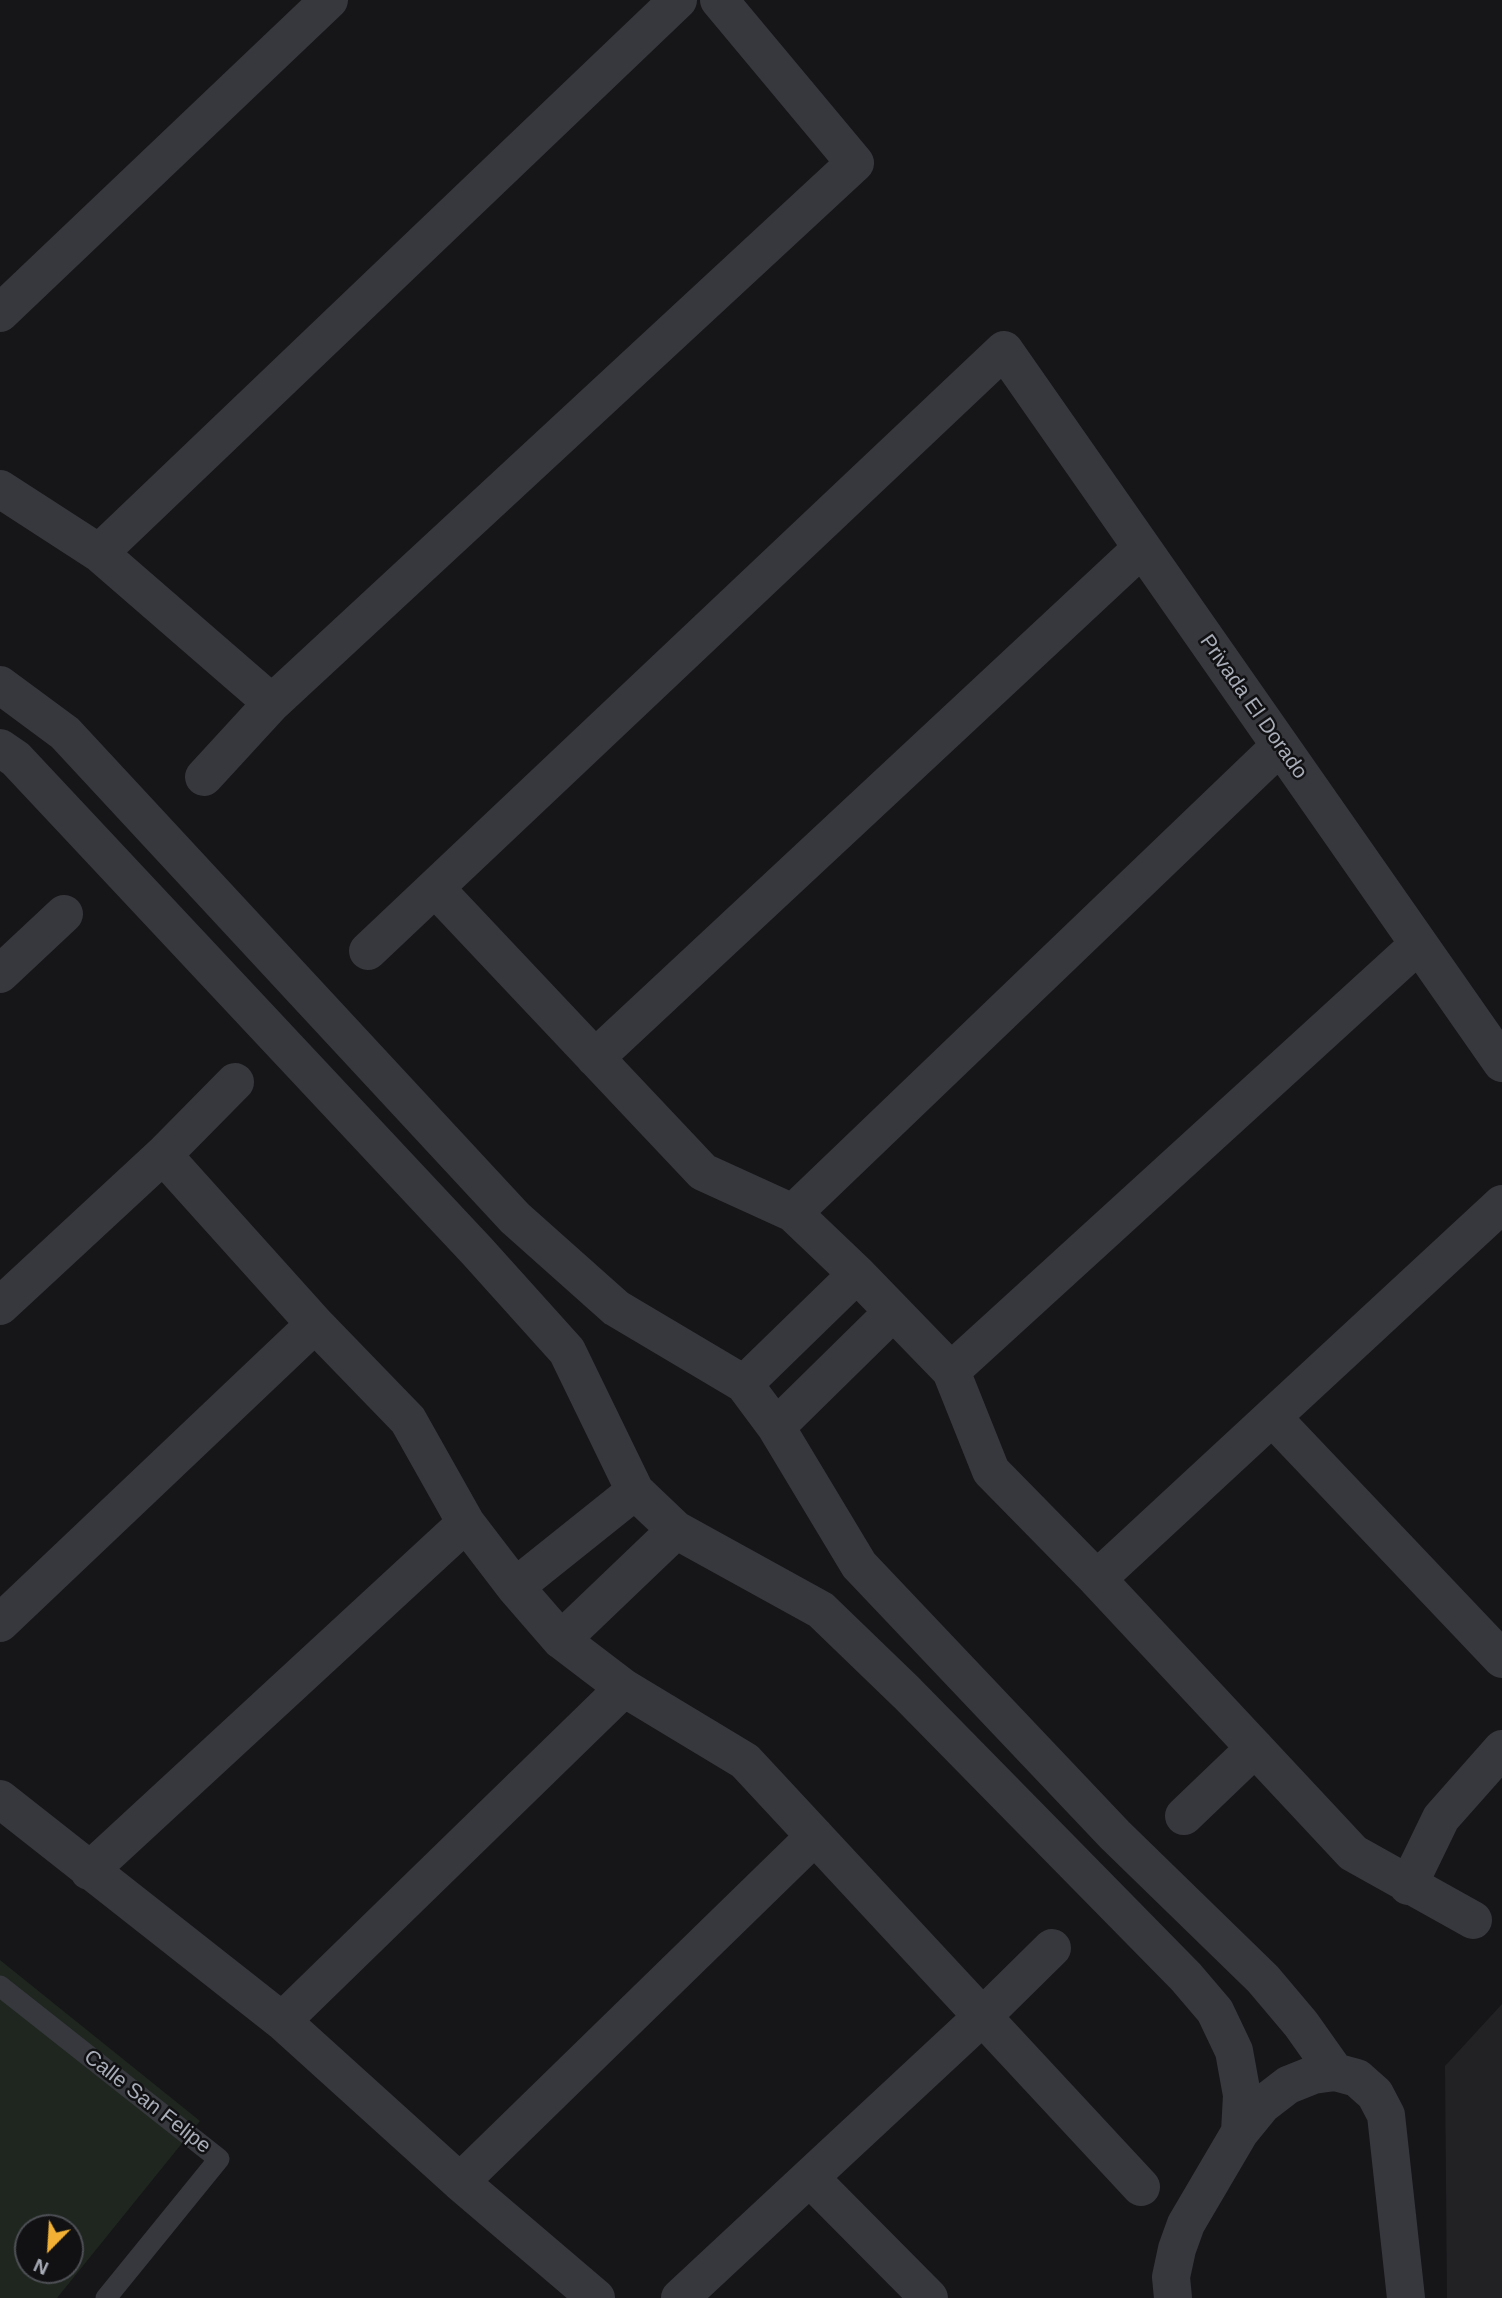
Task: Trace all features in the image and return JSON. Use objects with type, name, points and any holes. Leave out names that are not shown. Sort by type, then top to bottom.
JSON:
[{"type":"street","points":[[0,313],[329,0]]},
{"type":"street","points":[[99,553],[678,0]]},
{"type":"street","points":[[204,777],[272,703],[855,163],[719,0]]},
{"type":"street","name":"Privada El Dorado","points":[[435,888],[1004,350],[1502,1063]]},
{"type":"street","points":[[0,489],[99,553],[272,703]]},
{"type":"street","points":[[596,1058],[1142,548]]},
{"type":"street","points":[[0,685],[65,733],[515,1218],[616,1308],[744,1384],[776,1427],[859,1565],[1115,1835],[1263,1979],[1301,2024],[1335,2072]]},
{"type":"street","points":[[793,1213],[1280,746]]},
{"type":"street","points":[[0,748],[16,759],[478,1251],[567,1351],[635,1491],[676,1530],[821,1611],[907,1693],[1076,1867],[1167,1956],[1215,2011],[1234,2051],[1242,2095],[1240,2132]]},
{"type":"street","points":[[368,951],[435,888],[703,1171],[793,1213],[857,1274],[951,1371],[991,1471],[1097,1579],[1353,1853],[1473,1920]]},
{"type":"street","points":[[0,974],[64,914]]},
{"type":"street","points":[[951,1371],[1419,944]]},
{"type":"street","points":[[0,1306],[163,1155],[235,1082]]},
{"type":"street","points":[[163,1155],[315,1324],[408,1420],[466,1523],[515,1587],[561,1640],[624,1688],[745,1761],[1141,2187]]},
{"type":"street","points":[[1097,1579],[1502,1204]]},
{"type":"street","points":[[478,1251],[515,1218]]},
{"type":"street","points":[[744,1384],[857,1274]]},
{"type":"street","points":[[776,1427],[893,1312]]},
{"type":"street","points":[[0,1623],[315,1324]]},
{"type":"street","points":[[1272,1417],[1502,1660]]},
{"type":"street","points":[[515,1587],[635,1491]]},
{"type":"street","points":[[89,1871],[466,1523]]},
{"type":"street","points":[[561,1640],[676,1530]]},
{"type":"street","points":[[907,1693],[947,1657]]},
{"type":"street","points":[[282,2021],[624,1688]]},
{"type":"street","points":[[1184,1816],[1255,1748]]},
{"type":"street","points":[[1408,1885],[1441,1818],[1502,1749]]},
{"type":"street","points":[[0,1799],[282,2021],[460,2182],[596,2298]]},
{"type":"street","points":[[1076,1867],[1115,1835]]},
{"type":"street","points":[[460,2182],[815,1836]]},
{"type":"street","points":[[681,2298],[983,2016],[1052,1948]]},
{"type":"street","points":[[1173,2298],[1171,2277],[1186,2224],[1240,2132],[1262,2105],[1288,2085],[1313,2075],[1335,2072],[1357,2078],[1375,2094],[1386,2115],[1406,2298]]},
{"type":"street","points":[[810,2178],[929,2298]]},
{"type":"lane","name":"Calle San Felipe","points":[[0,1986],[219,2160],[106,2298]]},
{"type":"shaded area","points":[[0,1960],[200,2121],[84,2265],[84,2214],[14,2214],[14,2284],[68,2284],[57,2298],[0,2298]]},
{"type":"shaded area","points":[[1502,2004],[1502,2298],[1447,2298],[1445,2066]]}]
